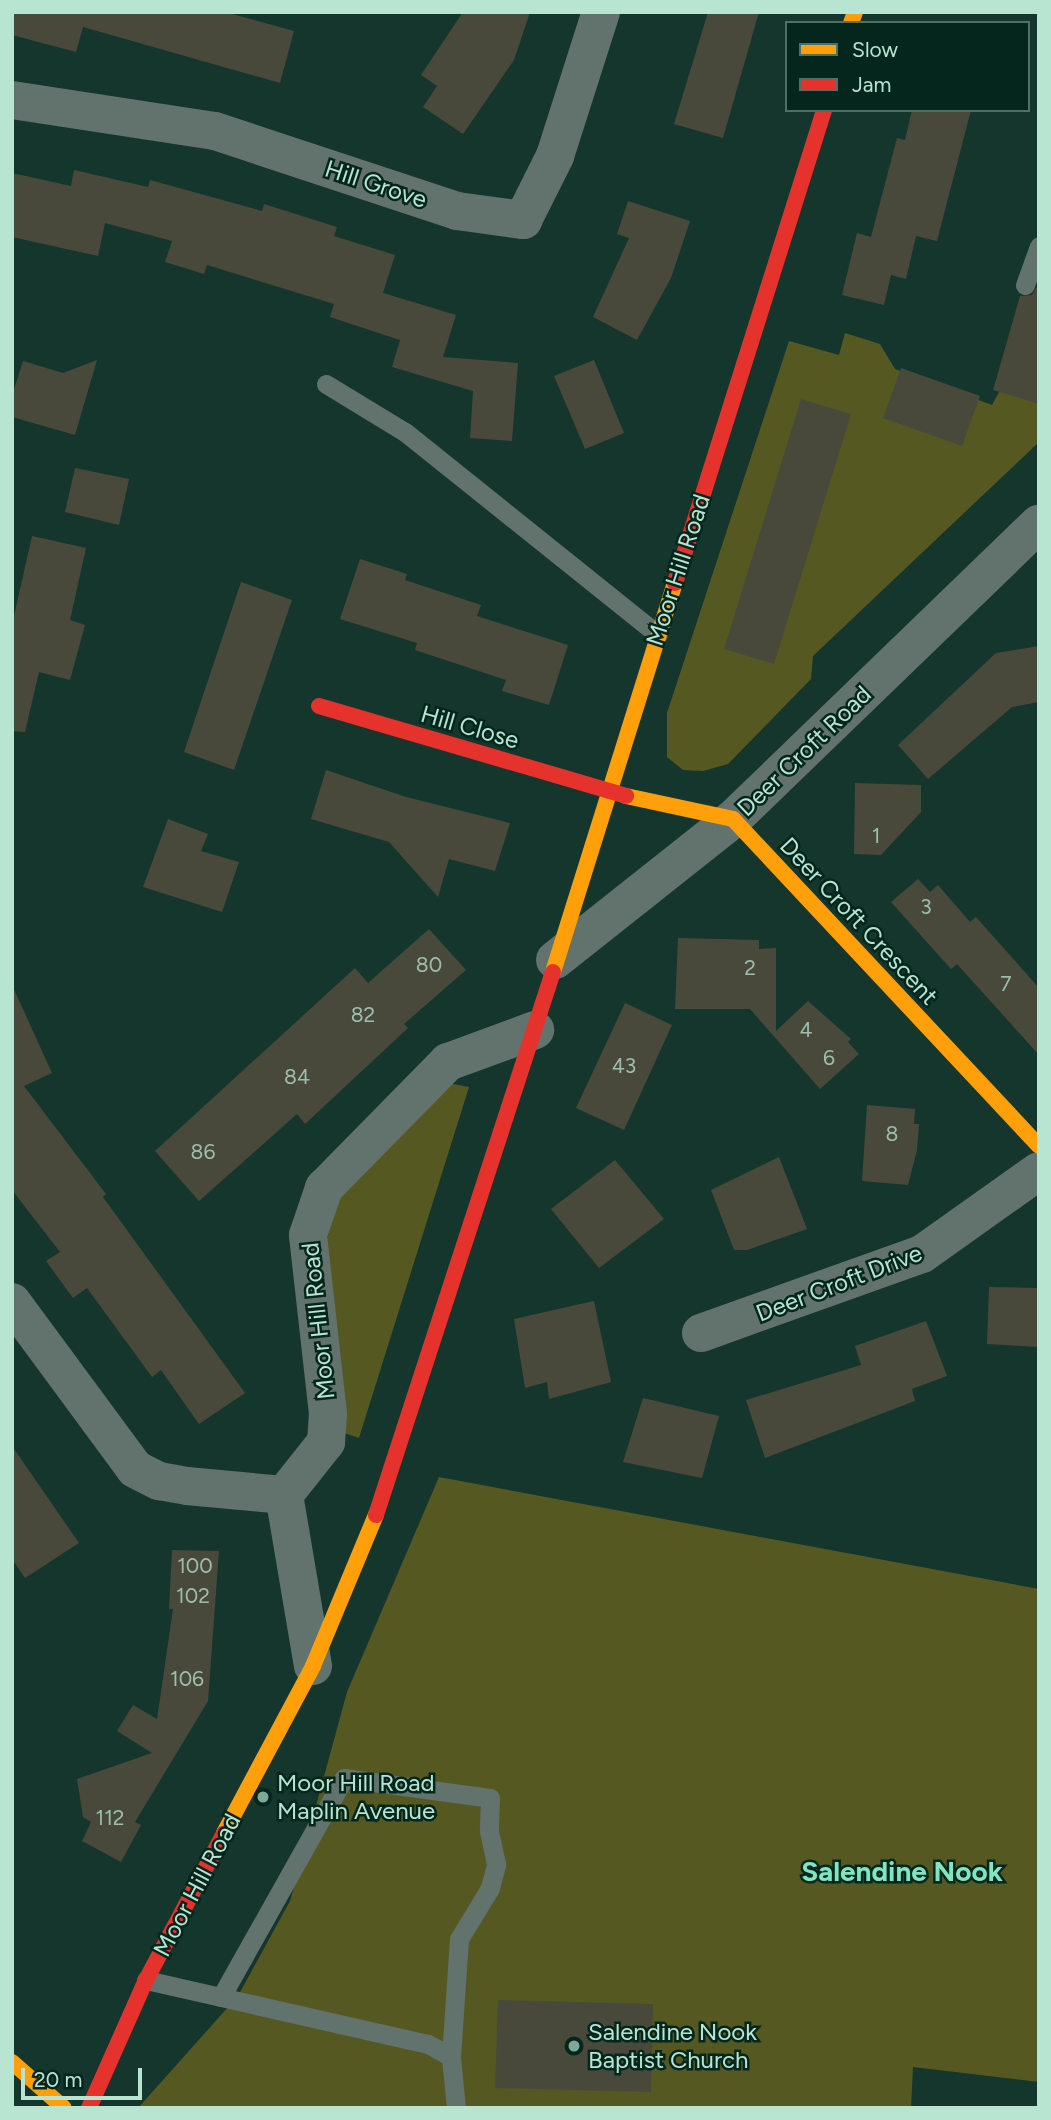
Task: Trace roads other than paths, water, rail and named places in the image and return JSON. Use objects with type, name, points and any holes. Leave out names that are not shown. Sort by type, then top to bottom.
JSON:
[{"type":"street","name":"Hill Grove","points":[[12,100],[215,131],[457,211],[523,220],[555,156],[601,12]]},
{"type":"street","name":"Moor Hill Road","points":[[89,2108],[146,1980],[313,1666],[364,1553],[535,1030],[823,112]]},
{"type":"street","name":"Deer Croft Road","points":[[555,960],[733,819],[1039,524]]},
{"type":"street","name":"Hill Close","points":[[319,706],[608,792]]},
{"type":"street","points":[[608,792],[733,819]]},
{"type":"street","name":"Deer Croft Crescent","points":[[733,819],[1039,1146]]},
{"type":"street","name":"Moor Hill Road","points":[[284,1495],[326,1442],[328,1415],[308,1235],[324,1188],[448,1062],[535,1030]]},
{"type":"street","name":"Deer Croft Drive","points":[[701,1333],[922,1254],[1039,1171]]},
{"type":"street","points":[[12,1303],[135,1469],[159,1481],[187,1486],[284,1495],[313,1666]]},
{"type":"street","points":[[12,2062],[64,2108]]},
{"type":"lane","points":[[1025,285],[1039,246]]},
{"type":"lane","points":[[326,384],[405,432],[658,635]]},
{"type":"lane","points":[[221,1997],[344,1778],[490,1798],[489,1831],[496,1865],[490,1888],[459,1939],[451,2056],[456,2108]]},
{"type":"lane","points":[[146,1980],[428,2044],[451,2056]]},
{"type":"place","name":"Moor Hill Road Maplin Avenue","points":[[263,1797]]},
{"type":"place","name":"Salendine Nook Baptist Church","points":[[574,2046]]},
{"type":"district","name":"Salendine Nook","points":[[902,1871]]}]
